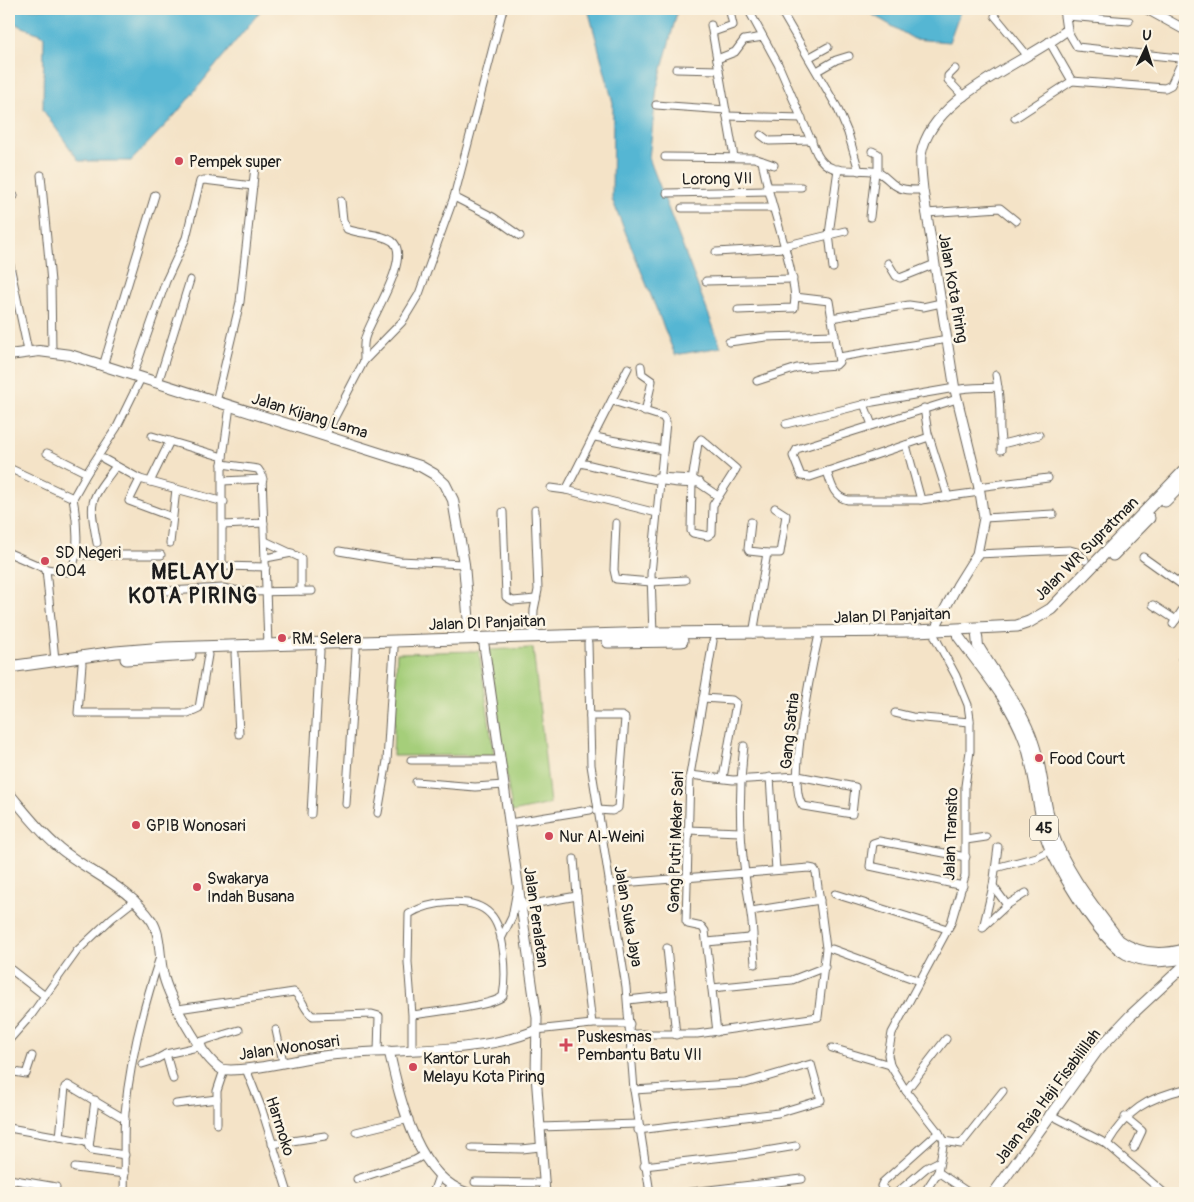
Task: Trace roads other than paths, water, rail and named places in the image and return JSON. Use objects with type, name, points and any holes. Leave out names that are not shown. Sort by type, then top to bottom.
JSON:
[{"type":"highway","name":"Jalan WR Supratman","points":[[968,634],[1039,626],[1143,519],[1185,470]]},
{"type":"highway","name":"Jalan WR Supratman","points":[[1143,519],[1185,481]]},
{"type":"highway","name":"Jalan DI Panjaitan","points":[[9,674],[118,659],[208,655],[268,645],[470,638],[681,637],[753,634],[934,636]]},
{"type":"highway","name":"Jalan DI Panjaitan","points":[[681,637],[712,641],[968,634]]},
{"type":"highway","name":"Jalan DI Panjaitan","points":[[9,667],[135,650],[320,650],[588,643],[653,637]]},
{"type":"main road","name":"Jalan Kijang Lama","points":[[10,353],[28,351],[52,352],[103,366],[420,466],[440,479],[449,490],[453,500],[464,564],[470,638]]},
{"type":"main road","name":"45","points":[[968,634],[978,646],[1014,702],[1030,735],[1034,759],[1053,832],[1071,874],[1118,940],[1128,947],[1150,953],[1185,950]]},
{"type":"main road","name":"Jalan DI Panjaitan","points":[[968,634],[1034,759],[1045,835],[1065,879],[1113,946],[1136,959],[1162,961],[1185,958]]},
{"type":"main road","points":[[1162,961],[1173,967],[1171,976]]},
{"type":"main road","name":"Jalan Raja Haji Fisabilillah","points":[[994,1193],[1049,1114],[1097,1051],[1171,976],[1185,965]]},
{"type":"street","points":[[325,436],[364,361],[402,322],[414,305],[433,259],[454,197],[503,9]]},
{"type":"street","points":[[748,9],[763,36],[820,160],[826,166],[847,172],[876,172],[898,188],[923,190]]},
{"type":"street","points":[[780,9],[810,57],[848,133],[859,171]]},
{"type":"street","points":[[1147,9],[1185,30]]},
{"type":"street","points":[[730,12],[733,25],[712,29],[734,157]]},
{"type":"street","points":[[1015,118],[1072,81],[1165,88],[1171,84],[1182,61],[1179,58],[1077,47],[1067,30],[1065,13],[1129,20]]},
{"type":"street","points":[[995,16],[1027,55]]},
{"type":"street","name":"Jalan Kota Piring","points":[[934,636],[943,611],[977,554],[984,518],[955,392],[948,339],[926,213],[921,157],[925,142],[947,110],[1067,30]]},
{"type":"street","points":[[717,59],[735,52],[744,40],[763,36]]},
{"type":"street","points":[[1049,41],[1072,81]]},
{"type":"street","points":[[810,57],[828,47]]},
{"type":"street","points":[[817,71],[836,60],[849,56]]},
{"type":"street","points":[[676,68],[719,70]]},
{"type":"street","points":[[954,69],[948,76],[948,80],[964,97]]},
{"type":"street","points":[[656,105],[726,113],[802,118]]},
{"type":"street","points":[[761,135],[769,141],[812,140]]},
{"type":"street","points":[[870,217],[878,154],[872,151]]},
{"type":"street","points":[[665,157],[734,157],[762,161],[774,165]]},
{"type":"street","points":[[738,310],[794,308],[793,279],[767,189],[762,161]]},
{"type":"street","points":[[216,402],[237,320],[254,167]]},
{"type":"street","points":[[833,268],[829,234],[838,169]]},
{"type":"street","points":[[41,176],[50,274],[52,352]]},
{"type":"street","points":[[9,553],[46,569],[68,572],[73,566],[77,522],[72,498],[117,427],[137,376],[166,281],[186,238],[200,181],[253,186]]},
{"type":"street","name":"Lorong VII","points":[[667,193],[801,187]]},
{"type":"street","points":[[103,366],[155,195]]},
{"type":"street","points":[[454,197],[493,217],[520,236]]},
{"type":"street","points":[[341,201],[342,220],[347,229],[388,238],[398,249],[394,272],[387,292],[365,337],[364,361]]},
{"type":"street","points":[[682,208],[772,208]]},
{"type":"street","points":[[926,213],[997,208],[1003,210],[1016,221]]},
{"type":"street","points":[[716,252],[784,247],[845,231]]},
{"type":"street","points":[[9,261],[28,351]]},
{"type":"street","points":[[888,263],[896,276],[900,278],[935,264]]},
{"type":"street","points":[[706,281],[793,279]]},
{"type":"street","points":[[158,383],[190,280]]},
{"type":"street","points":[[757,381],[797,368],[836,365],[839,362],[828,300],[795,298]]},
{"type":"street","points":[[831,318],[899,306],[923,307],[941,303]]},
{"type":"street","points":[[729,342],[766,337],[835,336]]},
{"type":"street","points":[[839,357],[948,339]]},
{"type":"street","points":[[641,366],[642,374],[652,380],[645,412]]},
{"type":"street","points":[[566,490],[613,401],[628,368]]},
{"type":"street","points":[[996,374],[1001,447],[1039,435]]},
{"type":"street","points":[[929,437],[810,477],[801,476],[793,456],[795,451],[924,408],[955,392],[973,386],[978,388],[998,387]]},
{"type":"street","points":[[786,424],[864,404],[955,392]]},
{"type":"street","points":[[613,401],[666,420],[658,478],[651,582],[653,637]]},
{"type":"street","points":[[864,404],[872,425]]},
{"type":"street","points":[[230,406],[223,460],[222,566],[266,566]]},
{"type":"street","points":[[924,408],[929,437],[948,497]]},
{"type":"street","points":[[152,436],[258,470],[262,473],[268,645]]},
{"type":"street","points":[[594,436],[663,450]]},
{"type":"street","points":[[703,439],[736,467],[733,475],[718,496],[711,510],[711,535],[693,533],[690,525],[698,443],[703,439]]},
{"type":"street","points":[[150,482],[170,441]]},
{"type":"street","points":[[906,445],[921,500]]},
{"type":"street","points":[[47,453],[87,473]]},
{"type":"street","points":[[104,459],[140,479],[224,502]]},
{"type":"street","points":[[580,463],[658,478],[695,482],[718,496]]},
{"type":"street","points":[[97,543],[91,504],[95,494],[116,466]]},
{"type":"street","points":[[9,468],[72,498]]},
{"type":"street","points":[[827,471],[835,494],[841,499],[869,501],[921,500],[948,497],[1048,478]]},
{"type":"street","points":[[140,479],[129,501],[172,517]]},
{"type":"street","points":[[223,481],[263,480]]},
{"type":"street","points":[[551,488],[657,513]]},
{"type":"street","points":[[170,543],[176,489]]},
{"type":"street","points":[[751,522],[749,551],[780,553],[786,515],[775,508]]},
{"type":"street","points":[[533,637],[536,600],[535,510]]},
{"type":"street","points":[[503,512],[506,598],[513,601],[536,600]]},
{"type":"street","points":[[984,518],[1053,514]]},
{"type":"street","points":[[223,525],[264,523]]},
{"type":"street","points":[[616,523],[615,577],[621,580],[651,582],[685,580]]},
{"type":"street","points":[[265,541],[302,558],[301,591]]},
{"type":"street","points":[[977,554],[1070,550],[1077,552],[1085,560]]},
{"type":"street","points":[[339,551],[399,561],[464,564]]},
{"type":"street","points":[[266,558],[292,553]]},
{"type":"street","points":[[753,634],[767,553]]},
{"type":"street","points":[[74,555],[161,555]]},
{"type":"street","points":[[1143,557],[1185,587]]},
{"type":"street","points":[[46,569],[55,660]]},
{"type":"street","points":[[168,592],[223,588],[266,592],[312,591]]},
{"type":"street","points":[[1153,605],[1175,622],[1185,606]]},
{"type":"street","name":"Jalan Transito","points":[[890,1064],[888,1052],[892,1033],[947,929],[963,886],[966,857],[965,786],[970,751],[968,705],[956,676],[934,636]]},
{"type":"street","name":"Gang Satria","points":[[798,776],[854,787],[852,814],[803,806],[800,802],[798,776],[798,748],[818,639]]},
{"type":"street","name":"Gang Putri Mekar Sari","points":[[707,942],[704,929],[688,924],[686,921],[688,878],[687,830],[690,775],[712,641]]},
{"type":"street","name":"Jalan Suka Jaya","points":[[588,643],[594,810],[609,884],[628,1000],[638,1127],[650,1193]]},
{"type":"street","name":"Jalan Peralatan","points":[[484,645],[537,1018],[539,1127],[545,1193]]},
{"type":"street","points":[[378,813],[387,761],[394,648]]},
{"type":"street","points":[[346,804],[356,649]]},
{"type":"street","points":[[235,650],[239,734]]},
{"type":"street","points":[[311,814],[320,650]]},
{"type":"street","points":[[82,664],[78,713],[188,713],[199,708],[208,655]]},
{"type":"street","points":[[703,698],[732,700],[736,702],[723,778]]},
{"type":"street","points":[[895,713],[912,717],[970,722]]},
{"type":"street","points":[[509,823],[594,810],[612,811],[618,808],[625,718],[622,716],[590,716]]},
{"type":"street","points":[[744,746],[740,780],[741,832],[744,872],[752,911],[755,964]]},
{"type":"street","points":[[410,760],[500,760]]},
{"type":"street","points":[[690,775],[740,780],[798,776]]},
{"type":"street","points":[[770,777],[776,870]]},
{"type":"street","points":[[416,782],[475,787],[504,785]]},
{"type":"street","name":"Jalan Wonosari","points":[[9,793],[57,846],[112,881],[135,900],[154,926],[165,983],[178,1009],[215,1064],[224,1070],[246,1069],[332,1055],[492,1043],[514,1039],[536,1030],[592,1024],[630,1024]]},
{"type":"street","points":[[687,830],[741,832]]},
{"type":"street","points":[[966,840],[986,837]]},
{"type":"street","points":[[963,886],[870,866],[873,843],[879,841],[966,857]]},
{"type":"street","points":[[998,847],[993,886],[983,928],[1007,905],[1026,893]]},
{"type":"street","points":[[995,868],[1037,857],[1051,850]]},
{"type":"street","points":[[574,859],[592,1024]]},
{"type":"street","points":[[609,884],[744,872],[814,869],[820,900],[826,948],[818,1018],[717,1032],[676,1035],[631,1034]]},
{"type":"street","points":[[501,939],[512,917],[518,883]]},
{"type":"street","points":[[993,886],[1007,905]]},
{"type":"street","points":[[835,894],[947,929]]},
{"type":"street","points":[[521,906],[577,896]]},
{"type":"street","points":[[9,1040],[45,996],[77,951],[112,918],[135,900]]},
{"type":"street","points":[[752,911],[820,900]]},
{"type":"street","points":[[412,1015],[480,1005],[501,998],[504,972],[501,939],[490,914],[473,906],[454,902],[421,908],[409,914],[408,962],[412,1015],[412,1050]]},
{"type":"street","points":[[717,1032],[707,942],[753,936]]},
{"type":"street","points":[[668,948],[676,1035]]},
{"type":"street","points":[[832,949],[920,981]]},
{"type":"street","points":[[124,1193],[125,1119],[138,1027],[160,956]]},
{"type":"street","points":[[712,988],[792,980],[825,967]]},
{"type":"street","points":[[9,968],[45,996]]},
{"type":"street","points":[[178,1009],[294,992],[300,996],[308,1012],[313,1016],[372,1014],[379,1016],[378,1052]]},
{"type":"street","points":[[628,1000],[672,995]]},
{"type":"street","points":[[142,1064],[239,1030]]},
{"type":"street","points":[[276,1030],[283,1062]]},
{"type":"street","points":[[906,1091],[946,1039]]},
{"type":"street","points":[[832,1048],[890,1064],[906,1091],[939,1132],[944,1141],[938,1162],[938,1172],[924,1193]]},
{"type":"street","points":[[389,1051],[409,1119],[424,1155],[439,1176],[466,1193]]},
{"type":"street","points":[[166,1054],[173,1079]]},
{"type":"street","points":[[9,1071],[26,1074],[32,1056]]},
{"type":"street","points":[[539,1127],[638,1127],[778,1113],[821,1100],[811,1064],[746,1083],[634,1090]]},
{"type":"street","name":"Harmoko","points":[[246,1069],[288,1193]]},
{"type":"street","points":[[217,1124],[217,1090],[224,1070]]},
{"type":"street","points":[[60,1137],[65,1087],[70,1085],[125,1119]]},
{"type":"street","points":[[1107,1144],[1125,1118],[1141,1105],[1161,1096],[1185,1089]]},
{"type":"street","points":[[944,1141],[961,1144],[1004,1091]]},
{"type":"street","points":[[176,1104],[217,1099]]},
{"type":"street","points":[[89,1147],[95,1100]]},
{"type":"street","points":[[1049,1114],[1107,1144],[1164,1193]]},
{"type":"street","points":[[1125,1118],[1142,1131],[1134,1148]]},
{"type":"street","points":[[356,1132],[409,1119]]},
{"type":"street","points":[[9,1128],[86,1142],[94,1151],[125,1155]]},
{"type":"street","points":[[888,1193],[881,1186],[883,1182],[939,1132]]},
{"type":"street","points":[[272,1144],[325,1136]]},
{"type":"street","points":[[644,1166],[742,1155],[796,1146]]},
{"type":"street","points":[[472,1148],[522,1149],[540,1147]]},
{"type":"street","points":[[357,1179],[415,1160],[424,1155]]},
{"type":"street","points":[[898,1192],[928,1167],[938,1162]]},
{"type":"street","points":[[75,1168],[125,1174]]},
{"type":"street","points":[[938,1172],[969,1193]]},
{"type":"street","points":[[434,1193],[439,1176]]},
{"type":"street","points":[[9,1179],[56,1187]]},
{"type":"street","points":[[683,1193],[752,1189],[802,1179]]},
{"type":"street","points":[[475,1182],[543,1183]]},
{"type":"water","points":[[9,9],[262,9],[176,114],[131,161],[79,161],[43,110],[44,36],[9,21]]},
{"type":"water","points":[[588,9],[678,9],[657,88],[649,158],[721,347],[675,355],[612,199],[613,103]]},
{"type":"water","points":[[863,9],[961,9],[949,42],[914,39]]},
{"type":"place","name":"Pempek super","points":[[179,161]]},
{"type":"place","name":"SD Negeri 004","points":[[45,561]]},
{"type":"place","name":"RM. Selera","points":[[282,638]]},
{"type":"place","name":"Food Court","points":[[1039,758]]},
{"type":"place","name":"GPIB Wonosari","points":[[136,825]]},
{"type":"place","name":"Nur Al-Weini","points":[[549,836]]},
{"type":"place","name":"Swakarya Indah Busana","points":[[197,887]]},
{"type":"place","name":"Puskesmas Pembantu Batu VII","points":[[566,1045]]},
{"type":"place","name":"Kantor Lurah Melayu Kota Piring","points":[[413,1067]]},
{"type":"district","name":"MELAYU KOTA PIRING","points":[[193,584]]}]
